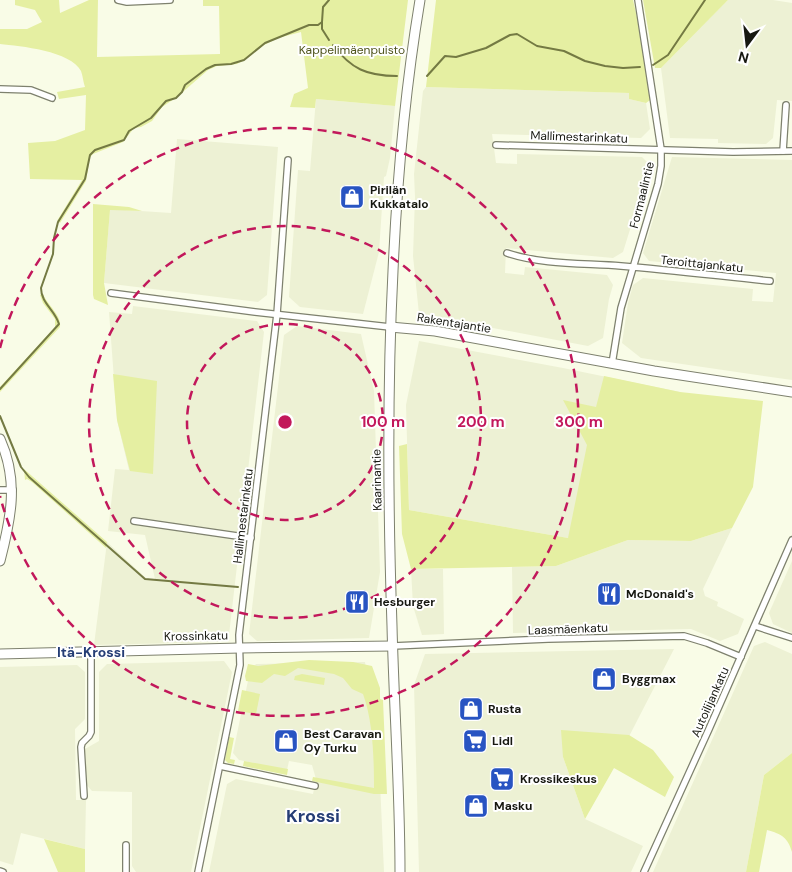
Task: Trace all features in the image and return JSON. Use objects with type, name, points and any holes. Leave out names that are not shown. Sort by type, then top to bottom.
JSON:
[{"type":"street","points":[[118,0],[126,2],[170,0]]},
{"type":"street","name":"Kaarinantie","points":[[400,872],[388,419],[390,327],[399,171],[405,106],[420,0]]},
{"type":"street","name":"Formaalintie","points":[[612,364],[621,308],[658,184],[661,166],[661,149],[638,0]]},
{"type":"street","points":[[0,89],[31,90],[52,98]]},
{"type":"street","points":[[783,151],[786,105]]},
{"type":"street","name":"Mallimestarinkatu","points":[[496,145],[733,152],[792,151]]},
{"type":"street","name":"Hallimestarinkatu","points":[[198,872],[240,665],[239,635],[277,314],[288,160]]},
{"type":"street","name":"Teroittajankatu","points":[[507,253],[519,257],[549,261],[633,267],[770,281]]},
{"type":"street","name":"Rakentajantie","points":[[111,293],[277,314],[435,331],[612,364],[792,392]]},
{"type":"street","points":[[0,439],[6,452],[12,490],[7,535],[0,561]]},
{"type":"street","points":[[0,490],[12,490]]},
{"type":"street","points":[[134,521],[251,538]]},
{"type":"street","name":"Autoilijankatu","points":[[644,872],[792,540]]},
{"type":"street","points":[[755,626],[792,638]]},
{"type":"street","name":"Laasmäenkatu","points":[[393,646],[556,638],[684,636],[741,657]]},
{"type":"street","name":"Krossinkatu","points":[[0,654],[393,646]]},
{"type":"street","points":[[84,796],[81,747],[91,732],[92,652]]},
{"type":"street","points":[[220,766],[315,786]]},
{"type":"street","points":[[126,845],[126,872]]},
{"type":"shaded area","points":[[728,0],[773,0],[792,3],[792,101],[777,100],[773,138],[766,144],[718,143],[718,139],[670,138],[661,68]]},
{"type":"shaded area","points":[[426,87],[630,93],[629,99],[646,103],[650,129],[641,138],[492,134],[496,163],[517,164],[517,154],[642,157],[650,165],[623,252],[613,258],[506,248],[505,273],[524,275],[525,267],[607,275],[613,285],[603,338],[588,346],[419,314],[413,256],[414,174],[423,91]]},
{"type":"shaded area","points":[[316,99],[395,106],[390,158],[386,176],[384,177],[379,252],[363,314],[300,307],[289,297],[298,170],[310,171]]},
{"type":"shaded area","points":[[177,139],[278,147],[267,295],[258,302],[104,283],[110,209],[171,213]]},
{"type":"shaded area","points":[[672,157],[792,160],[792,380],[641,358],[622,343],[628,303],[633,285],[643,278],[753,289],[752,301],[773,302],[776,273],[649,261],[643,253]]},
{"type":"shaded area","points":[[133,306],[257,321],[264,332],[229,635],[218,642],[94,645],[107,542],[147,579],[155,579],[145,535],[108,531],[115,469],[129,470],[117,420],[109,312],[132,314]]},
{"type":"shaded area","points":[[297,326],[361,334],[374,391],[380,572],[369,638],[257,641],[249,634],[284,335]]},
{"type":"shaded area","points":[[419,341],[680,392],[568,538],[409,510],[406,405]]},
{"type":"shaded area","points":[[732,528],[703,589],[705,596],[718,602],[717,606],[744,619],[738,634],[720,641],[691,629],[513,633],[512,567],[556,566],[628,540],[691,541]]},
{"type":"shaded area","points":[[792,561],[792,633],[773,624],[769,613]]},
{"type":"shaded area","points":[[411,569],[443,569],[444,634],[422,635],[413,606]]},
{"type":"shaded area","points":[[765,642],[792,654],[792,753],[764,775],[746,872],[653,872],[754,646]]},
{"type":"shaded area","points":[[674,649],[621,752],[563,757],[585,819],[643,846],[631,872],[419,872],[414,685],[425,654]]},
{"type":"shaded area","points":[[224,661],[232,672],[191,872],[136,872],[132,866],[132,792],[92,791],[86,784],[85,749],[99,741],[99,672],[107,664]]},
{"type":"shaded area","points":[[365,662],[378,737],[384,872],[209,872],[227,784],[236,779],[313,794],[316,779],[312,765],[289,761],[287,770],[239,760],[233,753],[250,671],[256,664]]},
{"type":"shaded area","points":[[77,665],[85,672],[85,719],[75,729],[76,800],[86,800],[85,849],[21,833],[13,865],[0,861],[0,667]]},
{"type":"green space","name":"Kappelimäenpuisto","points":[[15,0],[59,0],[60,13],[89,0],[98,0],[97,57],[220,54],[219,6],[203,6],[203,0],[408,0],[395,106],[316,99],[315,108],[290,107],[294,94],[308,88],[301,32],[278,38],[264,45],[237,64],[217,66],[208,70],[177,97],[162,107],[152,121],[141,127],[134,128],[123,142],[93,154],[90,157],[86,181],[60,223],[57,221],[82,180],[30,179],[28,143],[55,141],[85,130],[86,95],[59,99],[57,92],[85,87],[81,71],[67,59],[44,51],[0,44],[0,29],[27,29],[42,22],[35,10],[15,5]]},
{"type":"green space","points":[[436,0],[633,0],[649,70],[653,98],[646,103],[629,99],[629,93],[426,87]]},
{"type":"green space","points":[[643,0],[728,0],[661,68],[655,68]]},
{"type":"green space","points":[[93,204],[129,207],[142,211],[110,210],[104,283],[108,305],[94,299],[93,295]]},
{"type":"green space","points":[[43,294],[57,314],[60,327],[0,392],[0,387],[55,327],[55,319],[43,303],[40,295]]},
{"type":"green space","points":[[113,374],[157,381],[153,474],[130,471],[117,420]]},
{"type":"green space","points":[[604,376],[680,392],[763,401],[753,487],[732,528],[691,541],[628,540],[556,566],[411,569],[402,534],[399,446],[407,444],[409,510],[568,538],[587,445],[563,400],[596,407]]},
{"type":"green space","points":[[24,469],[107,542],[106,548],[32,482],[27,479],[25,480]]},
{"type":"green space","points":[[309,660],[353,662],[372,666],[380,688],[380,699],[383,700],[387,794],[374,794],[312,781],[313,777],[374,788],[371,728],[363,694],[352,689],[343,678],[334,674],[298,668],[285,676],[274,674],[262,683],[246,681],[245,676],[248,664],[258,666]]},
{"type":"green space","points":[[302,674],[325,678],[324,685],[294,680],[295,676]]},
{"type":"green space","points":[[242,690],[260,694],[256,714],[238,711]]},
{"type":"green space","points":[[561,730],[629,735],[653,750],[674,777],[665,797],[614,768],[585,819],[563,757]]},
{"type":"green space","points":[[229,737],[234,738],[230,759],[235,760],[234,764],[228,763],[225,760]]},
{"type":"green space","points":[[792,753],[792,852],[789,843],[784,837],[767,830],[759,872],[746,872],[764,775]]},
{"type":"green space","points":[[244,761],[288,769],[287,775],[243,766]]},
{"type":"green space","points":[[44,839],[85,849],[85,872],[58,872]]},
{"type":"waterway","points":[[0,389],[59,324],[43,298],[41,288],[53,254],[58,222],[85,179],[90,155],[95,150],[124,140],[129,131],[151,118],[166,101],[176,98],[182,92],[185,85],[206,69],[215,65],[231,64],[244,60],[265,43],[309,25],[318,25],[322,22],[323,7],[329,0]]},
{"type":"waterway","points":[[653,65],[668,55],[705,0]]},
{"type":"waterway","points":[[322,22],[322,29],[329,40]]},
{"type":"waterway","points":[[427,76],[445,56],[456,57],[486,48],[510,35],[517,34],[537,46],[564,51],[585,61],[623,68],[640,67]]},
{"type":"waterway","points":[[333,45],[346,60],[361,70],[377,75],[397,76]]},
{"type":"waterway","points":[[0,416],[21,467],[29,477],[145,579],[238,587]]},
{"type":"place","name":"Pirilän Kukkatalo","points":[[352,197]]},
{"type":"place","name":"McDonald's","points":[[609,594]]},
{"type":"place","name":"Hesburger","points":[[357,602]]},
{"type":"place","name":"Byggmax","points":[[604,679]]},
{"type":"place","name":"Rusta","points":[[471,709]]},
{"type":"place","name":"Best Caravan Oy Turku","points":[[286,741]]},
{"type":"place","name":"Lidl","points":[[475,741]]},
{"type":"place","name":"Krossikeskus","points":[[502,779]]},
{"type":"place","name":"Masku","points":[[476,806]]},
{"type":"district","name":"Itä-Krossi","points":[[91,652]]},
{"type":"district","name":"Krossi","points":[[313,816]]}]
